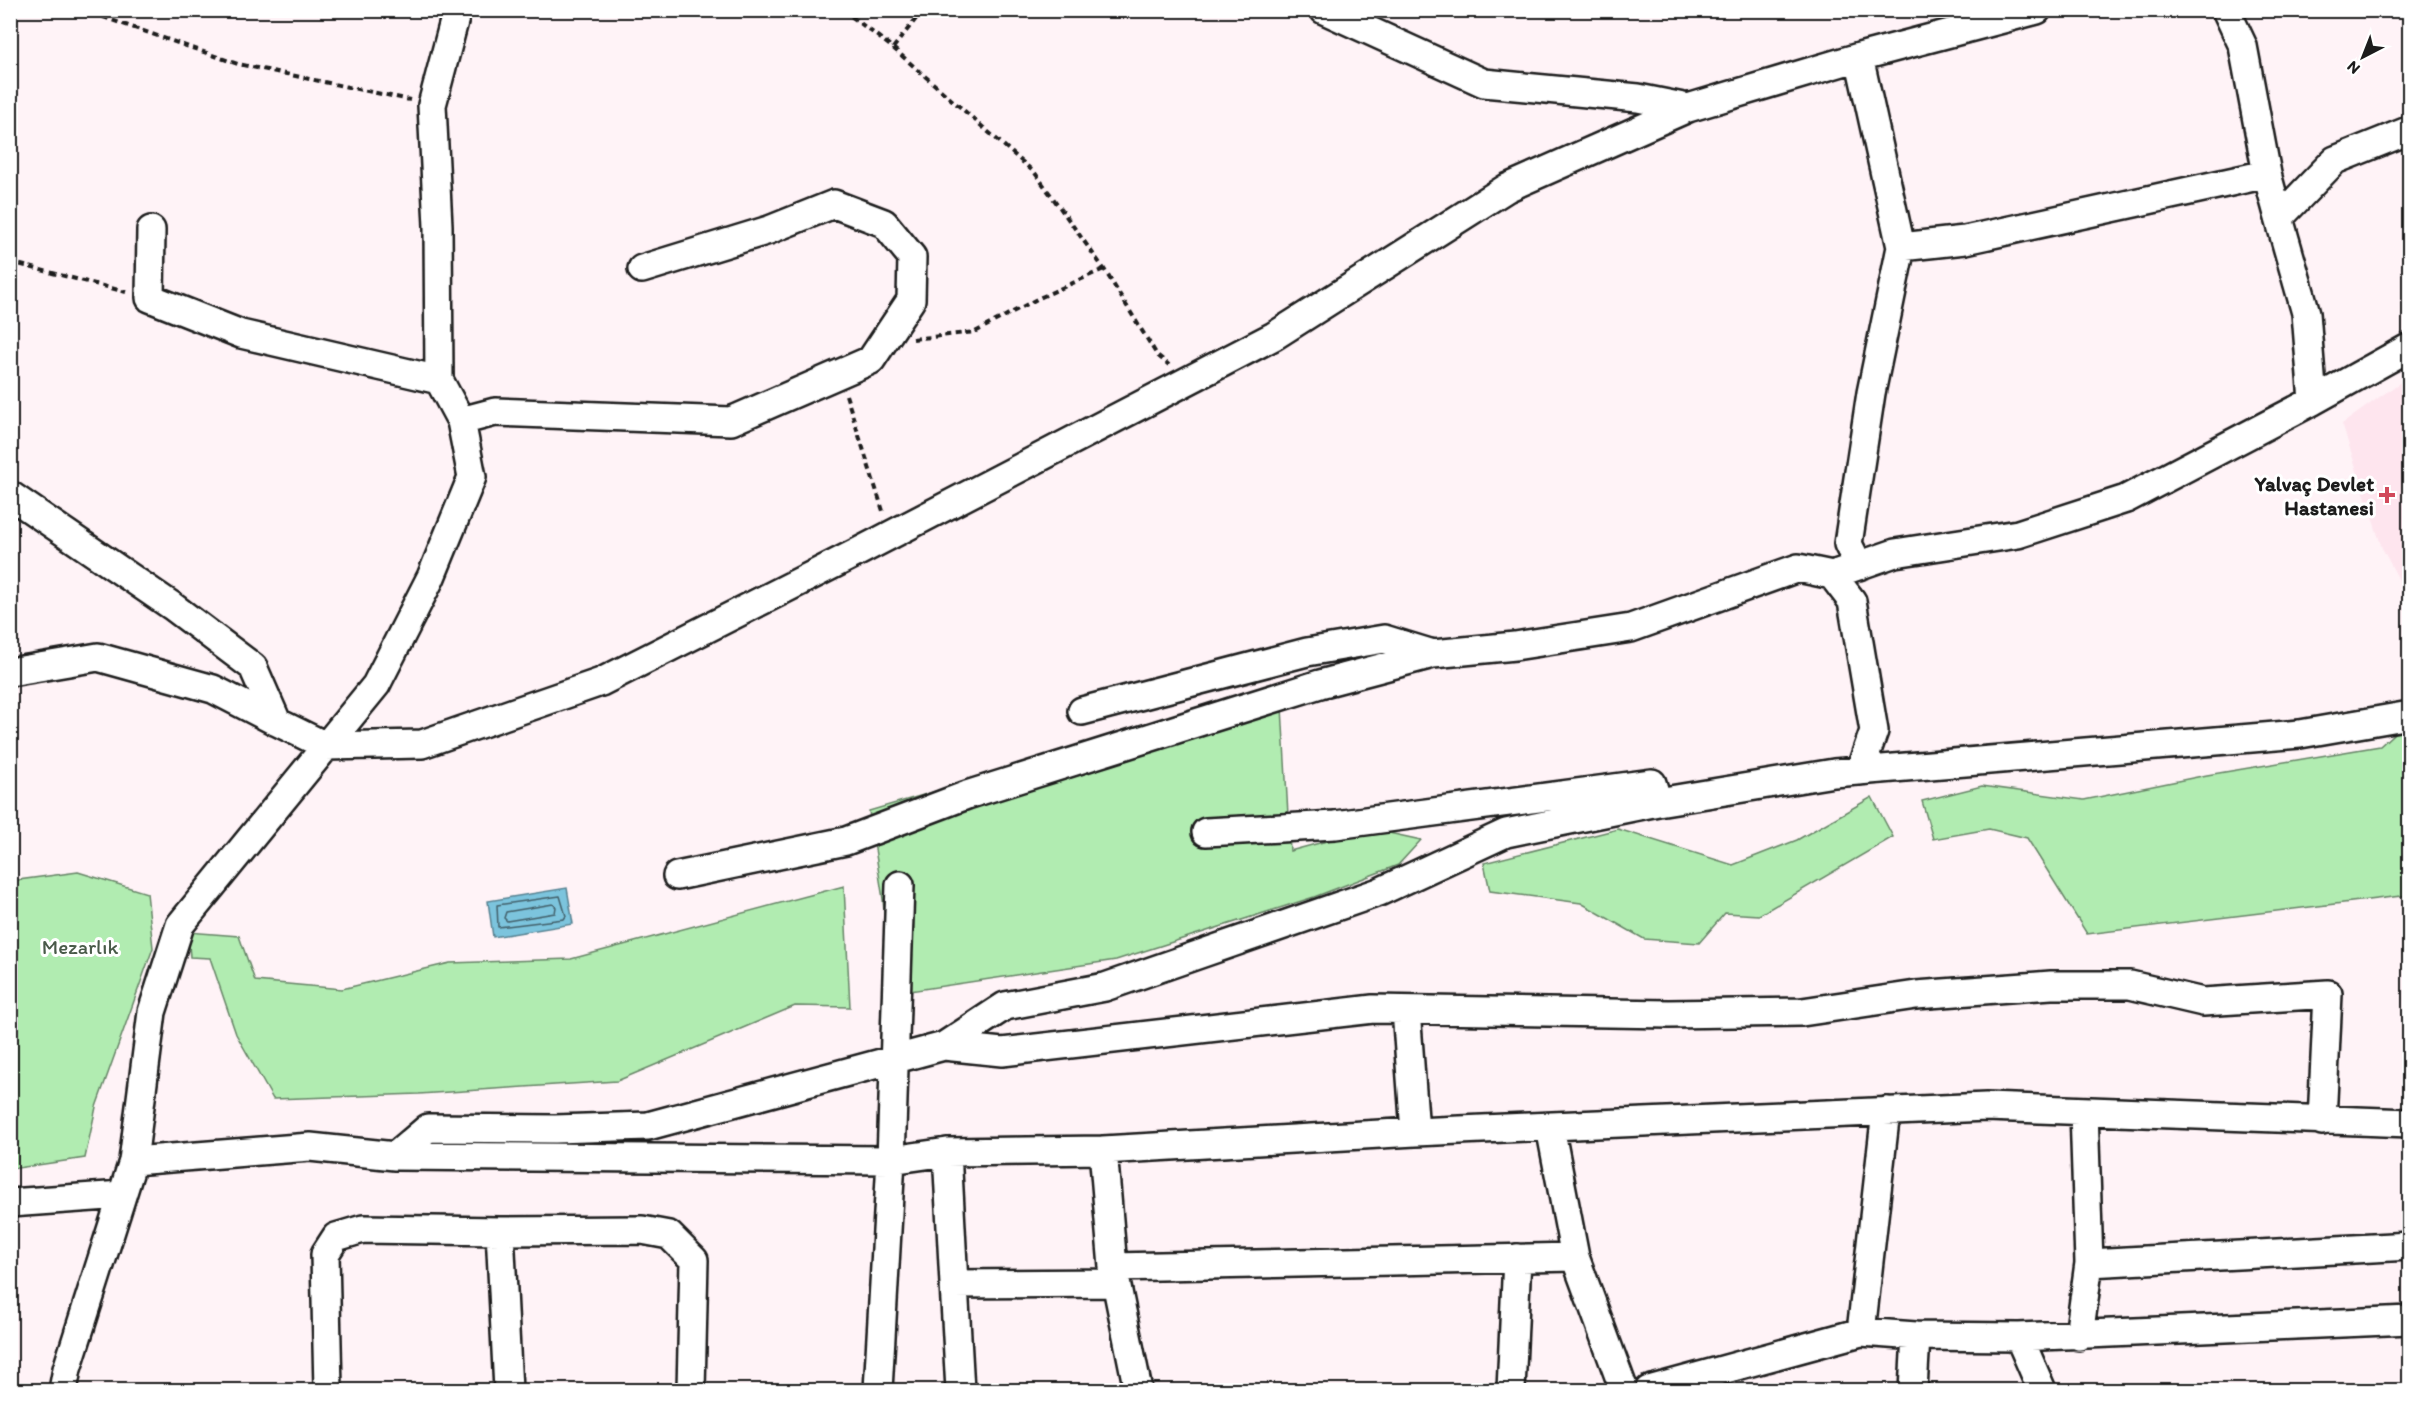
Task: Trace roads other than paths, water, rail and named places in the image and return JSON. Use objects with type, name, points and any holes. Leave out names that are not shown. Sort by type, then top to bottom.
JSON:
[{"type":"street","points":[[63,1390],[67,1369],[133,1161],[152,1012],[180,925],[376,685],[431,577],[472,477],[461,421],[439,380],[438,226],[432,105],[457,10]]},
{"type":"street","points":[[1324,10],[1484,82],[1638,98],[1688,108]]},
{"type":"street","points":[[10,672],[98,657],[213,689],[326,746],[422,744],[601,682],[890,535],[1274,336],[1507,188],[1688,108],[1859,57],[2037,10]]},
{"type":"street","points":[[2226,10],[2242,46],[2267,174],[2306,313],[2313,401]]},
{"type":"street","points":[[1859,57],[1901,247],[1871,393],[1848,544],[1859,566]]},
{"type":"street","points":[[2279,218],[2335,160],[2409,130]]},
{"type":"street","points":[[1901,247],[1965,240],[2267,174]]},
{"type":"street","points":[[461,421],[495,412],[731,421],[871,360],[911,300],[912,257],[884,223],[834,204],[770,231],[642,269]]},
{"type":"street","points":[[151,230],[150,298],[241,334],[439,380]]},
{"type":"street","points":[[677,876],[846,841],[967,795],[1320,684],[1433,654],[1515,646],[1630,628],[1798,568],[1832,575],[1895,553],[2018,534],[2126,499],[2313,401],[2409,347]]},
{"type":"street","points":[[10,495],[172,606],[253,667],[277,722]]},
{"type":"street","points":[[1832,575],[1852,601],[1874,731],[1860,771]]},
{"type":"street","points":[[1082,711],[1307,652],[1340,646],[1384,639],[1433,654]]},
{"type":"street","points":[[395,1156],[428,1128],[555,1129],[648,1126],[944,1046],[1005,1005],[1105,987],[1379,892],[1506,833],[1658,802],[1860,771],[2300,734],[2409,715]]},
{"type":"street","points":[[1206,832],[1335,825],[1652,783],[1658,802]]},
{"type":"street","points":[[878,1390],[891,1160],[900,885]]},
{"type":"street","points":[[944,1046],[1002,1052],[1373,1009],[1669,1014],[1802,1012],[1916,995],[2051,985],[2130,985],[2203,1002],[2328,994],[2322,1121]]},
{"type":"street","points":[[1406,1010],[1415,1132]]},
{"type":"street","points":[[133,1161],[310,1147],[395,1156],[891,1160],[947,1152],[1103,1150],[1415,1132],[1986,1107],[2409,1123]]},
{"type":"street","points":[[1861,1332],[1886,1111]]},
{"type":"street","points":[[2079,1336],[2090,1263],[2084,1111]]},
{"type":"street","points":[[1550,1127],[1575,1257],[1624,1390]]},
{"type":"street","points":[[1103,1150],[1115,1275],[1138,1390]]},
{"type":"street","points":[[947,1152],[960,1390]]},
{"type":"street","points":[[10,1203],[122,1195]]},
{"type":"street","points":[[328,1390],[325,1254],[336,1237],[363,1229],[642,1230],[669,1235],[694,1260],[691,1390]]},
{"type":"street","points":[[500,1231],[508,1390]]},
{"type":"street","points":[[2090,1263],[2409,1246]]},
{"type":"street","points":[[954,1284],[1115,1275],[1575,1257]]},
{"type":"street","points":[[1506,1389],[1517,1258]]},
{"type":"street","points":[[1649,1390],[1861,1332],[1916,1336],[2079,1336],[2409,1320]]},
{"type":"street","points":[[1913,1390],[1916,1336]]},
{"type":"street","points":[[2019,1337],[2042,1390]]},
{"type":"water","points":[[567,888],[573,924],[493,937],[488,901]]},
{"type":"place","name":"Yalvaç Devlet Hastanesi","points":[[2387,495]]},
{"type":"park label","name":"Mezarlık","points":[[80,946]]}]
